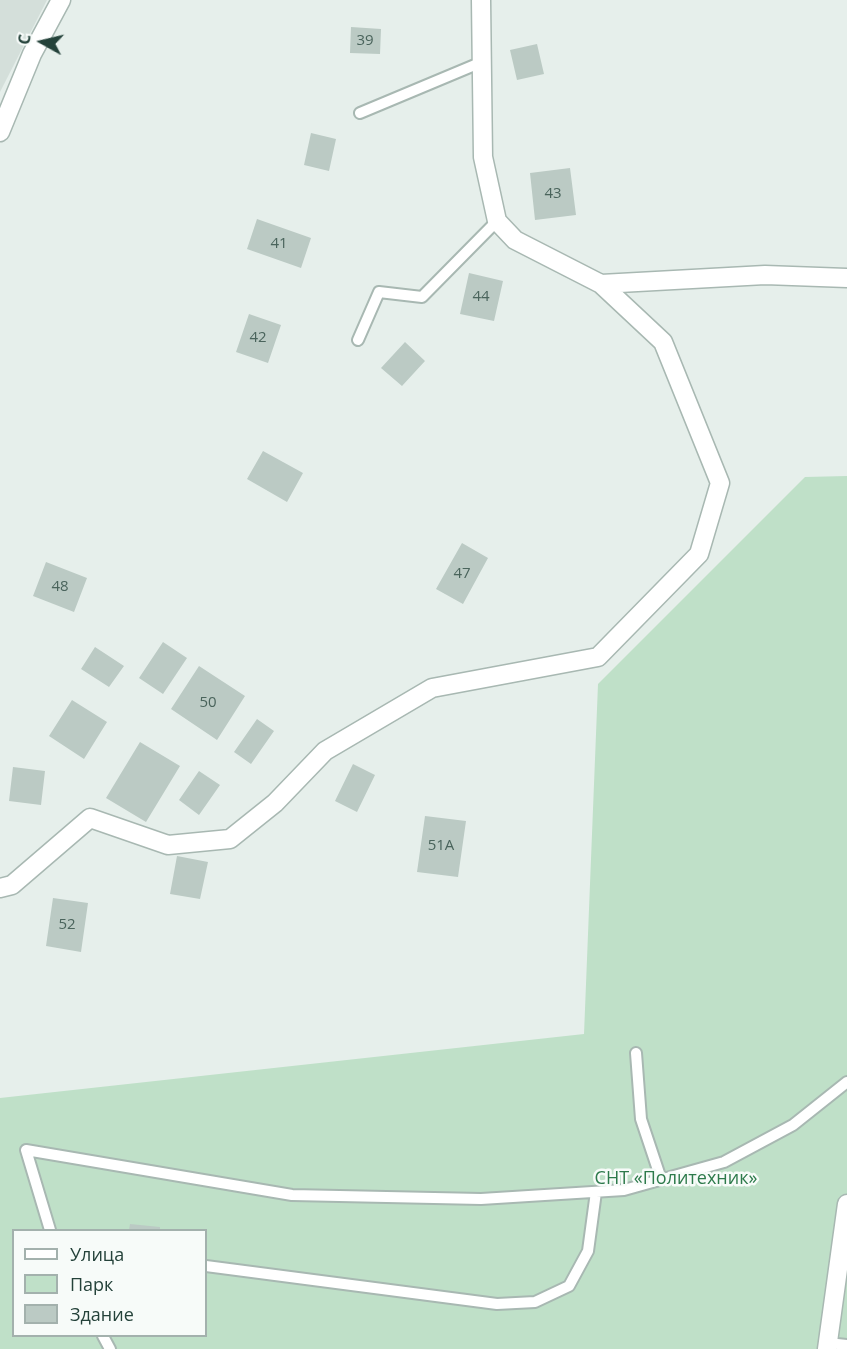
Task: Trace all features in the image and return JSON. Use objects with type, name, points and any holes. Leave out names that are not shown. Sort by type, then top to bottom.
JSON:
[{"type":"street","points":[[0,132],[32,54],[61,0]]},
{"type":"street","points":[[0,888],[12,885],[90,818],[168,845],[230,839],[275,803],[325,751],[432,688],[598,657],[699,554],[720,483],[663,342],[601,284],[514,240],[497,221],[483,157],[480,0]]},
{"type":"street","points":[[601,284],[765,275],[847,278]]},
{"type":"street","points":[[827,1346],[847,1204]]},
{"type":"lane","points":[[360,113],[482,62]]},
{"type":"lane","points":[[358,340],[379,291],[422,297],[497,221]]},
{"type":"lane","points":[[636,1053],[641,1119],[661,1179]]},
{"type":"lane","points":[[50,1229],[26,1150],[292,1195],[481,1199],[624,1190],[724,1162],[793,1125],[847,1082]]},
{"type":"lane","points":[[207,1266],[498,1304],[535,1302],[568,1286],[588,1251],[596,1192]]},
{"type":"lane","points":[[827,1346],[847,1346]]},
{"type":"shaded area","points":[[0,0],[47,0],[0,92]]},
{"type":"green space","name":"СНТ «Политехник»","points":[[847,476],[847,1349],[0,1349],[0,1098],[584,1034],[598,684],[805,477]]},
{"type":"building","points":[[351,27],[381,29],[380,54],[350,53]]},
{"type":"building","points":[[537,44],[544,74],[517,80],[510,50]]},
{"type":"building","points":[[311,133],[336,139],[329,171],[304,165]]},
{"type":"building","points":[[570,168],[576,215],[535,220],[530,173]]},
{"type":"building","points":[[257,219],[311,238],[301,268],[247,249]]},
{"type":"building","points":[[469,273],[503,281],[494,321],[460,314]]},
{"type":"building","points":[[249,314],[281,325],[268,363],[236,352]]},
{"type":"building","points":[[405,342],[425,361],[402,386],[381,368]]},
{"type":"building","points":[[263,451],[303,473],[287,502],[247,479]]},
{"type":"building","points":[[462,543],[488,558],[463,604],[436,589]]},
{"type":"building","points":[[46,562],[87,578],[74,612],[33,596]]},
{"type":"building","points":[[163,642],[187,658],[163,694],[139,678]]},
{"type":"building","points":[[95,647],[124,666],[109,687],[81,669]]},
{"type":"building","points":[[199,666],[245,696],[217,740],[171,709]]},
{"type":"building","points":[[72,700],[107,722],[84,759],[49,736]]},
{"type":"building","points":[[257,719],[274,731],[251,764],[234,752]]},
{"type":"building","points":[[140,742],[180,766],[146,822],[106,798]]},
{"type":"building","points":[[353,764],[375,775],[357,812],[335,801]]},
{"type":"building","points":[[13,767],[45,771],[41,805],[9,801]]},
{"type":"building","points":[[199,771],[220,785],[199,815],[179,800]]},
{"type":"building","points":[[425,816],[466,821],[458,877],[417,872]]},
{"type":"building","points":[[177,856],[208,862],[200,899],[170,894]]},
{"type":"building","points":[[53,898],[88,903],[81,952],[46,946]]},
{"type":"building","points":[[130,1224],[160,1227],[160,1229],[129,1229]]}]
